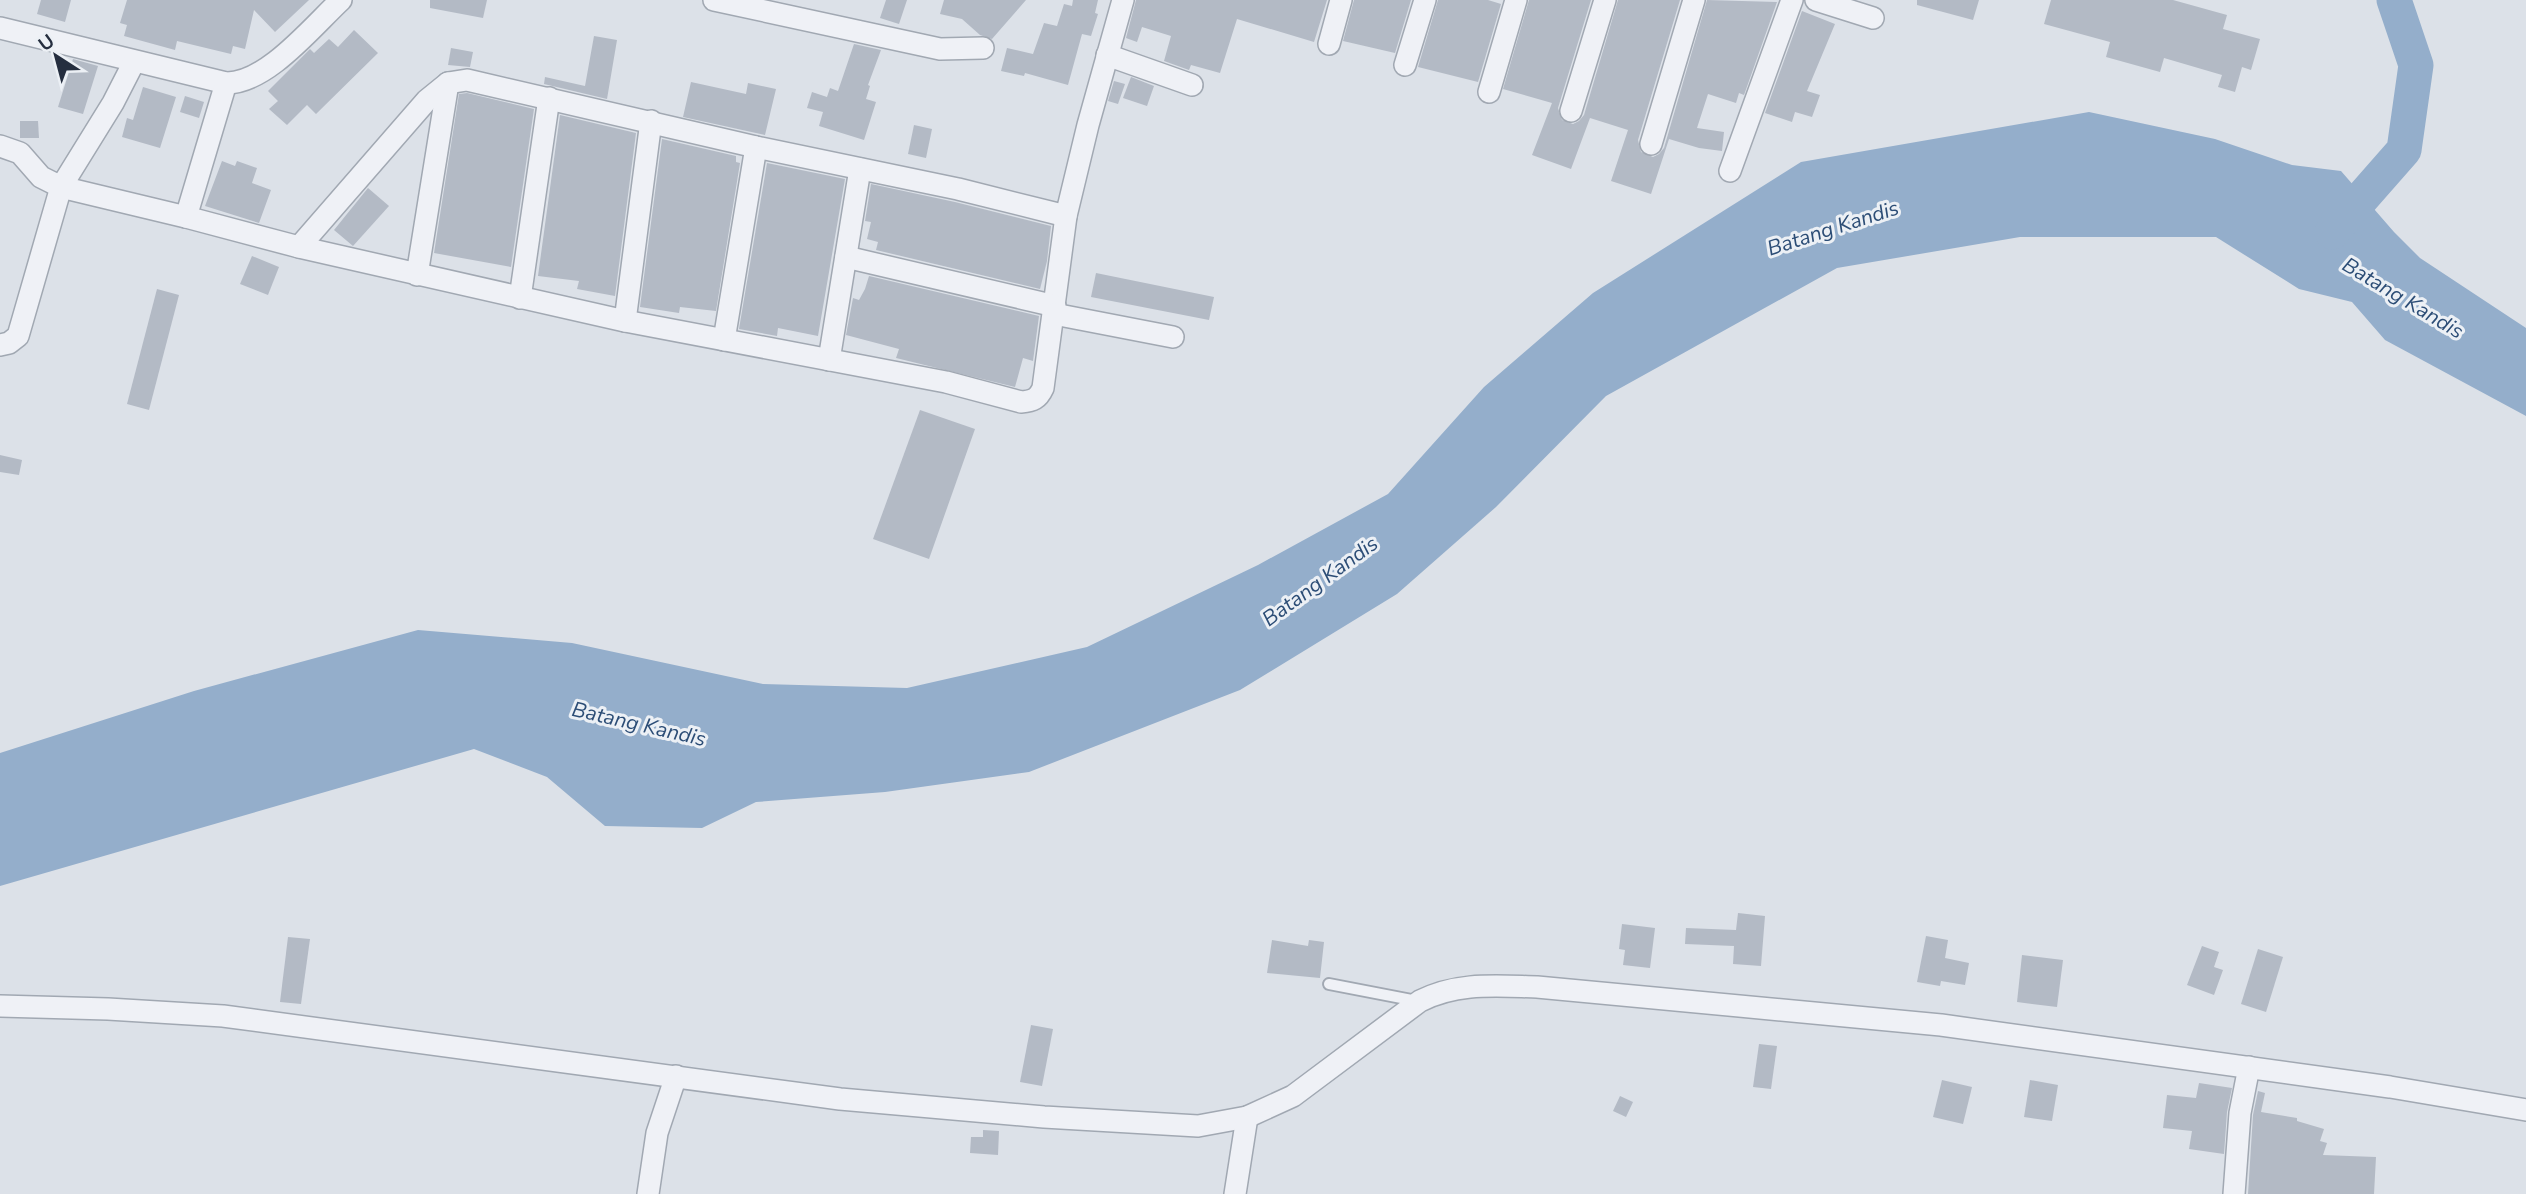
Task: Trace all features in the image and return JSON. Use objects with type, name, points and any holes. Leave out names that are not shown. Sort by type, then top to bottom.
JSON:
[{"type":"street","points":[[0,28],[134,62],[226,83],[240,83],[268,69],[341,0]]},
{"type":"street","points":[[714,0],[940,48],[983,48]]},
{"type":"street","points":[[0,146],[20,153],[41,177],[61,187],[299,247],[625,321],[946,382],[1021,402],[1031,401],[1039,397],[1043,388],[1066,216],[1123,0]]},
{"type":"street","points":[[1329,44],[1341,0]]},
{"type":"street","points":[[1405,65],[1425,0]]},
{"type":"street","points":[[1489,92],[1516,0]]},
{"type":"street","points":[[1571,111],[1605,0]]},
{"type":"street","points":[[1651,144],[1694,0]]},
{"type":"street","points":[[1730,171],[1792,0]]},
{"type":"street","points":[[1816,0],[1873,18]]},
{"type":"street","points":[[1107,55],[1192,85]]},
{"type":"street","points":[[0,345],[9,343],[18,336],[61,187],[113,103],[134,62]]},
{"type":"street","points":[[299,247],[427,100],[448,83],[467,80],[1066,216]]},
{"type":"street","points":[[186,217],[226,83]]},
{"type":"street","points":[[417,275],[448,83]]},
{"type":"street","points":[[520,298],[549,98]]},
{"type":"street","points":[[625,321],[651,121]]},
{"type":"street","points":[[724,340],[756,147]]},
{"type":"street","points":[[829,360],[860,169]]},
{"type":"street","points":[[846,257],[1173,337]]},
{"type":"street","points":[[0,1006],[223,1016],[840,1099],[1198,1126],[1247,1117],[1293,1096],[1420,1001],[1453,988],[1537,987],[1941,1025],[2390,1087],[2526,1110]]},
{"type":"street","points":[[2234,1194],[2240,1113],[2249,1067]]},
{"type":"street","points":[[648,1194],[657,1133],[676,1076]]},
{"type":"street","points":[[1235,1194],[1247,1117]]},
{"type":"lane","points":[[1329,984],[1420,1001]]},
{"type":"water","name":"Batang Kandis","points":[[2089,112],[2215,139],[2292,165],[2341,171],[2420,258],[2526,328],[2526,416],[2385,340],[2352,302],[2299,289],[2216,237],[2020,237],[1837,268],[1606,396],[1496,507],[1397,594],[1240,690],[1029,772],[885,792],[756,802],[702,828],[605,826],[547,777],[474,749],[0,886],[0,753],[194,691],[418,630],[572,643],[763,684],[907,688],[1087,647],[1258,565],[1388,494],[1484,387],[1593,293],[1801,162]]},
{"type":"building","points":[[41,0],[71,0],[65,22],[37,14]]},
{"type":"building","points":[[127,0],[309,0],[275,32],[254,10],[245,49],[233,46],[231,54],[177,41],[175,50],[124,36],[127,25],[120,23]]},
{"type":"building","points":[[430,0],[487,0],[483,18],[430,8]]},
{"type":"building","points":[[886,0],[907,0],[899,24],[880,18]]},
{"type":"building","points":[[944,0],[1026,0],[992,39],[980,35],[962,19],[940,14]]},
{"type":"building","points":[[1073,0],[1098,0],[1095,13],[1098,14],[1091,36],[1082,34],[1068,85],[1025,73],[1024,76],[1001,71],[1007,48],[1033,54],[1044,23],[1057,26],[1064,4],[1072,6]]},
{"type":"building","points":[[1136,0],[1327,0],[1314,42],[1237,19],[1220,73],[1191,65],[1189,70],[1164,61],[1171,36],[1142,27],[1137,42],[1126,38]]},
{"type":"building","points":[[1354,0],[1411,0],[1395,53],[1343,41]]},
{"type":"building","points":[[1438,0],[1488,0],[1501,4],[1478,82],[1418,67]]},
{"type":"building","points":[[1529,0],[1591,0],[1558,108],[1562,120],[1573,124],[1584,115],[1618,0],[1680,0],[1638,140],[1641,152],[1653,157],[1664,148],[1707,0],[1777,2],[1744,95],[1739,93],[1736,103],[1708,94],[1697,128],[1724,132],[1722,151],[1699,148],[1669,139],[1651,194],[1611,181],[1628,130],[1590,118],[1571,169],[1532,155],[1552,103],[1503,89]]},
{"type":"building","points":[[1917,0],[1979,0],[1973,20],[1917,5]]},
{"type":"building","points":[[2051,0],[2173,0],[2227,15],[2223,29],[2260,39],[2251,70],[2242,67],[2235,92],[2218,87],[2222,75],[2164,58],[2160,72],[2106,57],[2110,42],[2044,24]]},
{"type":"building","points":[[1802,11],[1835,24],[1807,91],[1820,95],[1812,117],[1795,112],[1792,122],[1765,113]]},
{"type":"building","points":[[354,30],[378,53],[316,114],[307,105],[287,125],[269,109],[278,101],[268,91],[310,49],[314,53],[329,39],[338,47]]},
{"type":"building","points":[[594,36],[617,40],[607,99],[544,84],[545,77],[585,86]]},
{"type":"building","points":[[854,44],[881,50],[868,85],[870,86],[866,99],[876,102],[864,140],[819,126],[823,112],[807,108],[812,92],[827,97],[830,88],[838,91]]},
{"type":"building","points":[[451,48],[473,52],[470,67],[448,65]]},
{"type":"building","points":[[73,59],[98,66],[83,114],[58,107]]},
{"type":"building","points":[[1131,77],[1154,86],[1147,106],[1123,98]]},
{"type":"building","points":[[1114,81],[1125,84],[1118,104],[1108,101]]},
{"type":"building","points":[[691,82],[746,94],[748,83],[776,89],[765,135],[683,117]]},
{"type":"building","points":[[143,87],[176,97],[160,148],[122,137],[127,118],[133,120]]},
{"type":"building","points":[[467,93],[534,109],[511,267],[434,253],[459,94]]},
{"type":"building","points":[[185,96],[204,102],[199,118],[180,112]]},
{"type":"building","points":[[560,115],[636,133],[615,296],[577,289],[579,281],[538,276]]},
{"type":"building","points":[[20,121],[38,121],[39,138],[20,138]]},
{"type":"building","points":[[914,125],[932,129],[926,158],[908,154]]},
{"type":"building","points":[[662,139],[736,156],[736,162],[740,163],[716,311],[680,307],[679,313],[640,307]]},
{"type":"building","points":[[222,161],[235,166],[237,161],[257,168],[252,183],[271,190],[259,223],[205,206]]},
{"type":"building","points":[[767,163],[845,179],[818,336],[778,328],[777,336],[739,329]]},
{"type":"building","points":[[871,184],[1051,226],[1040,289],[876,250],[878,242],[867,239],[871,222],[865,221]]},
{"type":"building","points":[[368,188],[389,206],[353,246],[334,230]]},
{"type":"building","points":[[252,256],[279,267],[268,295],[240,284]]},
{"type":"building","points":[[1096,273],[1214,297],[1209,320],[1091,297]]},
{"type":"building","points":[[869,276],[1039,316],[1033,361],[1023,358],[1015,387],[896,358],[899,349],[846,335],[853,298],[859,300]]},
{"type":"building","points":[[157,289],[179,295],[149,410],[127,404]]},
{"type":"building","points":[[920,410],[975,429],[929,559],[873,539]]},
{"type":"building","points":[[0,455],[22,460],[19,475],[0,472]]},
{"type":"building","points":[[1738,913],[1765,916],[1761,966],[1733,964],[1734,946],[1685,944],[1686,928],[1736,930]]},
{"type":"building","points":[[1622,924],[1655,928],[1650,968],[1623,965],[1625,950],[1619,949]]},
{"type":"building","points":[[1926,936],[1948,940],[1945,958],[1969,963],[1965,985],[1941,981],[1940,986],[1917,982]]},
{"type":"building","points":[[288,937],[310,939],[301,1004],[280,1002]]},
{"type":"building","points":[[1272,940],[1308,946],[1309,940],[1324,942],[1320,978],[1267,973]]},
{"type":"building","points":[[2202,946],[2219,952],[2214,967],[2223,970],[2214,995],[2187,985]]},
{"type":"building","points":[[2258,949],[2283,957],[2266,1012],[2241,1004]]},
{"type":"building","points":[[2022,955],[2063,960],[2057,1007],[2017,1002]]},
{"type":"building","points":[[1031,1025],[1053,1029],[1042,1086],[1020,1082]]},
{"type":"building","points":[[1759,1044],[1777,1046],[1771,1089],[1753,1087]]},
{"type":"building","points":[[1942,1080],[1972,1087],[1963,1124],[1933,1117]]},
{"type":"building","points":[[2030,1080],[2058,1085],[2052,1121],[2024,1117]]},
{"type":"building","points":[[2199,1083],[2232,1088],[2224,1154],[2189,1149],[2192,1131],[2163,1128],[2167,1095],[2196,1098]]},
{"type":"building","points":[[2258,1091],[2265,1093],[2261,1112],[2297,1118],[2297,1121],[2324,1129],[2320,1141],[2327,1143],[2323,1155],[2376,1157],[2374,1194],[2248,1194],[2253,1115]]},
{"type":"building","points":[[1620,1096],[1633,1102],[1626,1117],[1613,1111]]},
{"type":"building","points":[[983,1130],[999,1131],[998,1155],[970,1153],[971,1137],[983,1137]]},
{"type":"waterway","points":[[2332,232],[2404,150],[2416,65],[2394,0]]}]
